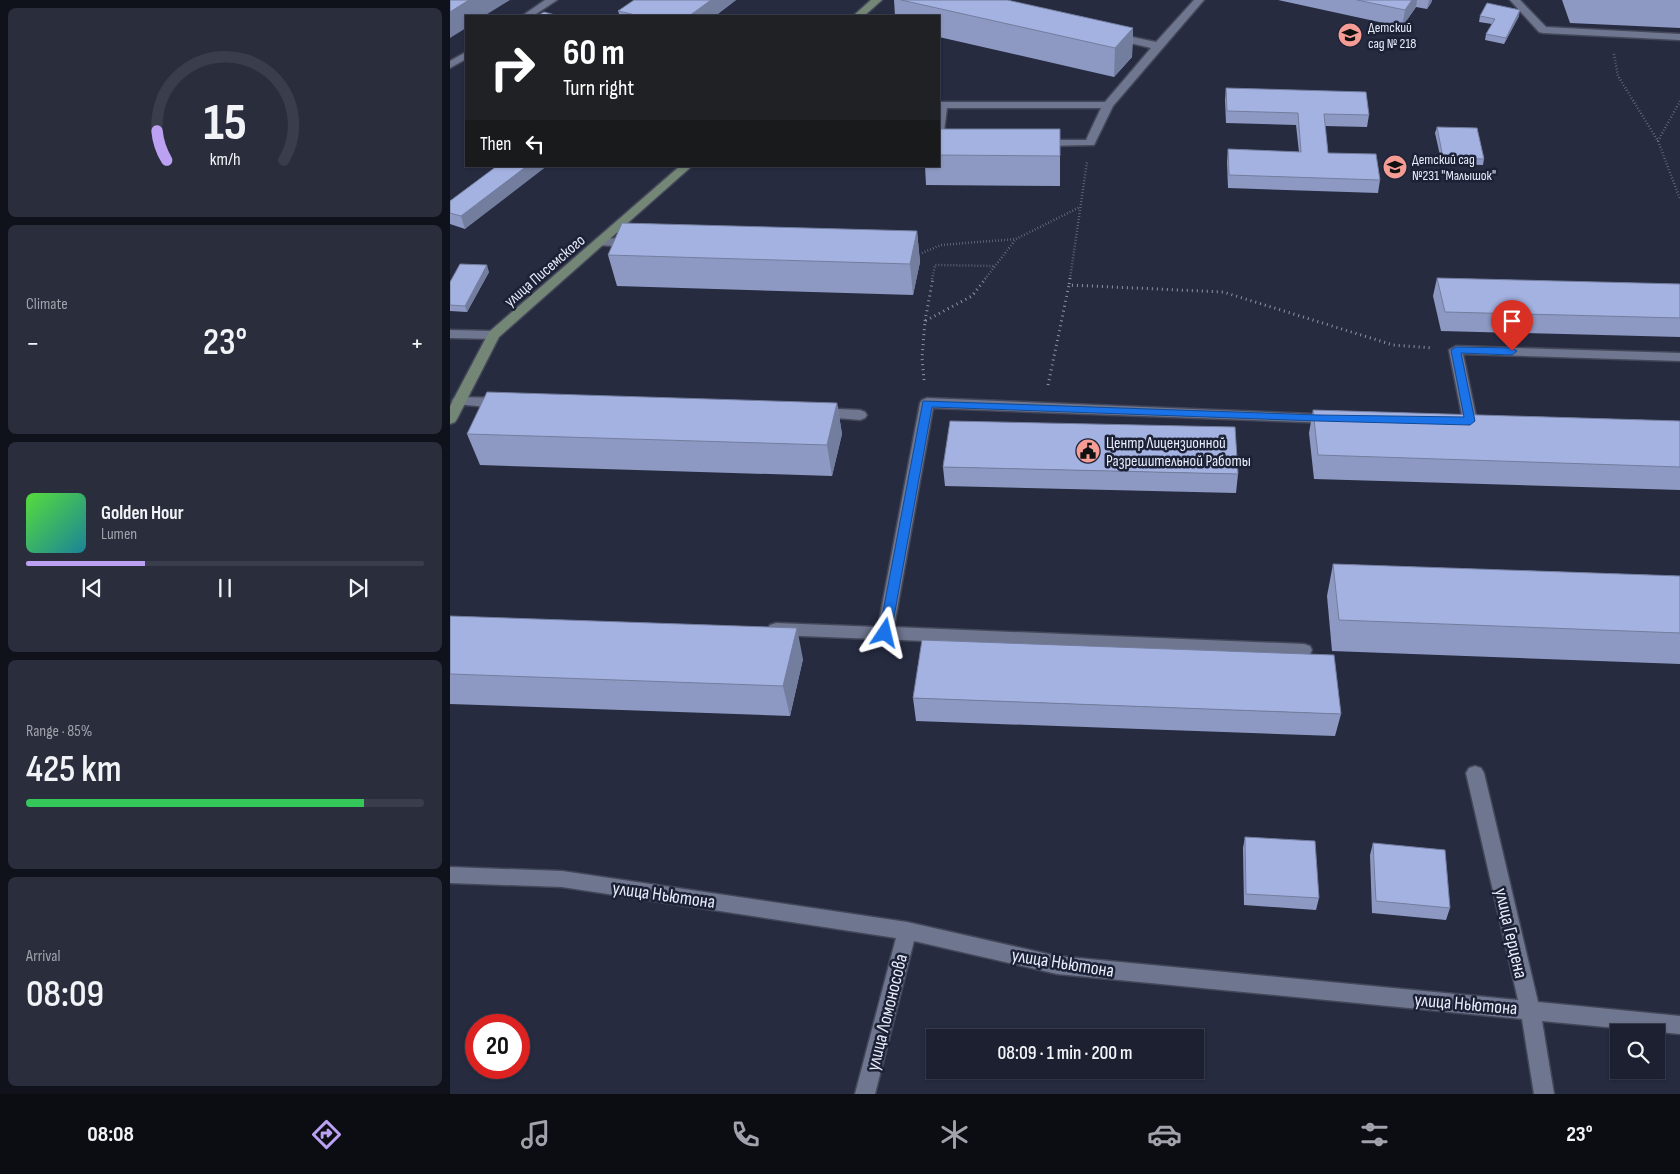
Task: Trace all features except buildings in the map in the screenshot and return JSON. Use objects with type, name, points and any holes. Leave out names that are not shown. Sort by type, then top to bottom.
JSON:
[{"type":"street","points":[[528,15],[552,0]]},
{"type":"street","points":[[859,15],[877,0]]},
{"type":"street","points":[[1033,143],[1090,143],[1108,105],[1199,0]]},
{"type":"street","points":[[1515,0],[1543,30],[1680,37]]},
{"type":"street","points":[[1101,34],[1158,46]]},
{"type":"street","points":[[450,65],[465,56]]},
{"type":"street","points":[[940,104],[1108,105]]},
{"type":"street","name":"улица Писемского","points":[[450,419],[494,335],[686,167]]},
{"type":"street","points":[[600,242],[649,244]]},
{"type":"street","points":[[450,334],[494,335]]},
{"type":"street","points":[[1489,422],[1465,421],[1456,350],[1680,357]]},
{"type":"street","points":[[459,401],[513,403]]},
{"type":"street","points":[[885,633],[927,403],[1346,418]]},
{"type":"street","points":[[800,412],[860,414]]},
{"type":"street","points":[[766,628],[1304,650]]},
{"type":"street","name":"улица Герцена","points":[[1475,773],[1530,1009],[1544,1094]]},
{"type":"street","name":"улица Ньютона","points":[[450,875],[562,879],[907,931],[1057,965],[1530,1009],[1680,1025]]},
{"type":"street","name":"улица Ломоносова","points":[[865,1094],[907,931]]},
{"type":"path","points":[[1610,33],[1615,48],[1613,63],[1616,71],[1623,86],[1658,141],[1680,199]]},
{"type":"path","points":[[1658,141],[1680,101]]},
{"type":"path","points":[[1043,407],[1068,285],[1090,143]]},
{"type":"path","points":[[922,254],[941,245],[1016,240],[1080,207]]},
{"type":"path","points":[[925,321],[972,296],[1016,240]]},
{"type":"path","points":[[927,403],[922,358],[925,321],[935,265],[995,266]]},
{"type":"path","points":[[1068,285],[1223,292],[1393,345],[1456,350]]},
{"type":"place","name":"Детский сад № 218","points":[[1350,35]]},
{"type":"place","name":"Детский сад №231 \"Малышок\"","points":[[1395,167]]},
{"type":"place","name":"Центр Лицензионной Разрешительной Работы","points":[[1088,451]]},
{"type":"route","points":[[885,633],[927,403],[1318,418],[1470,421],[1456,350],[1512,351]]}]
